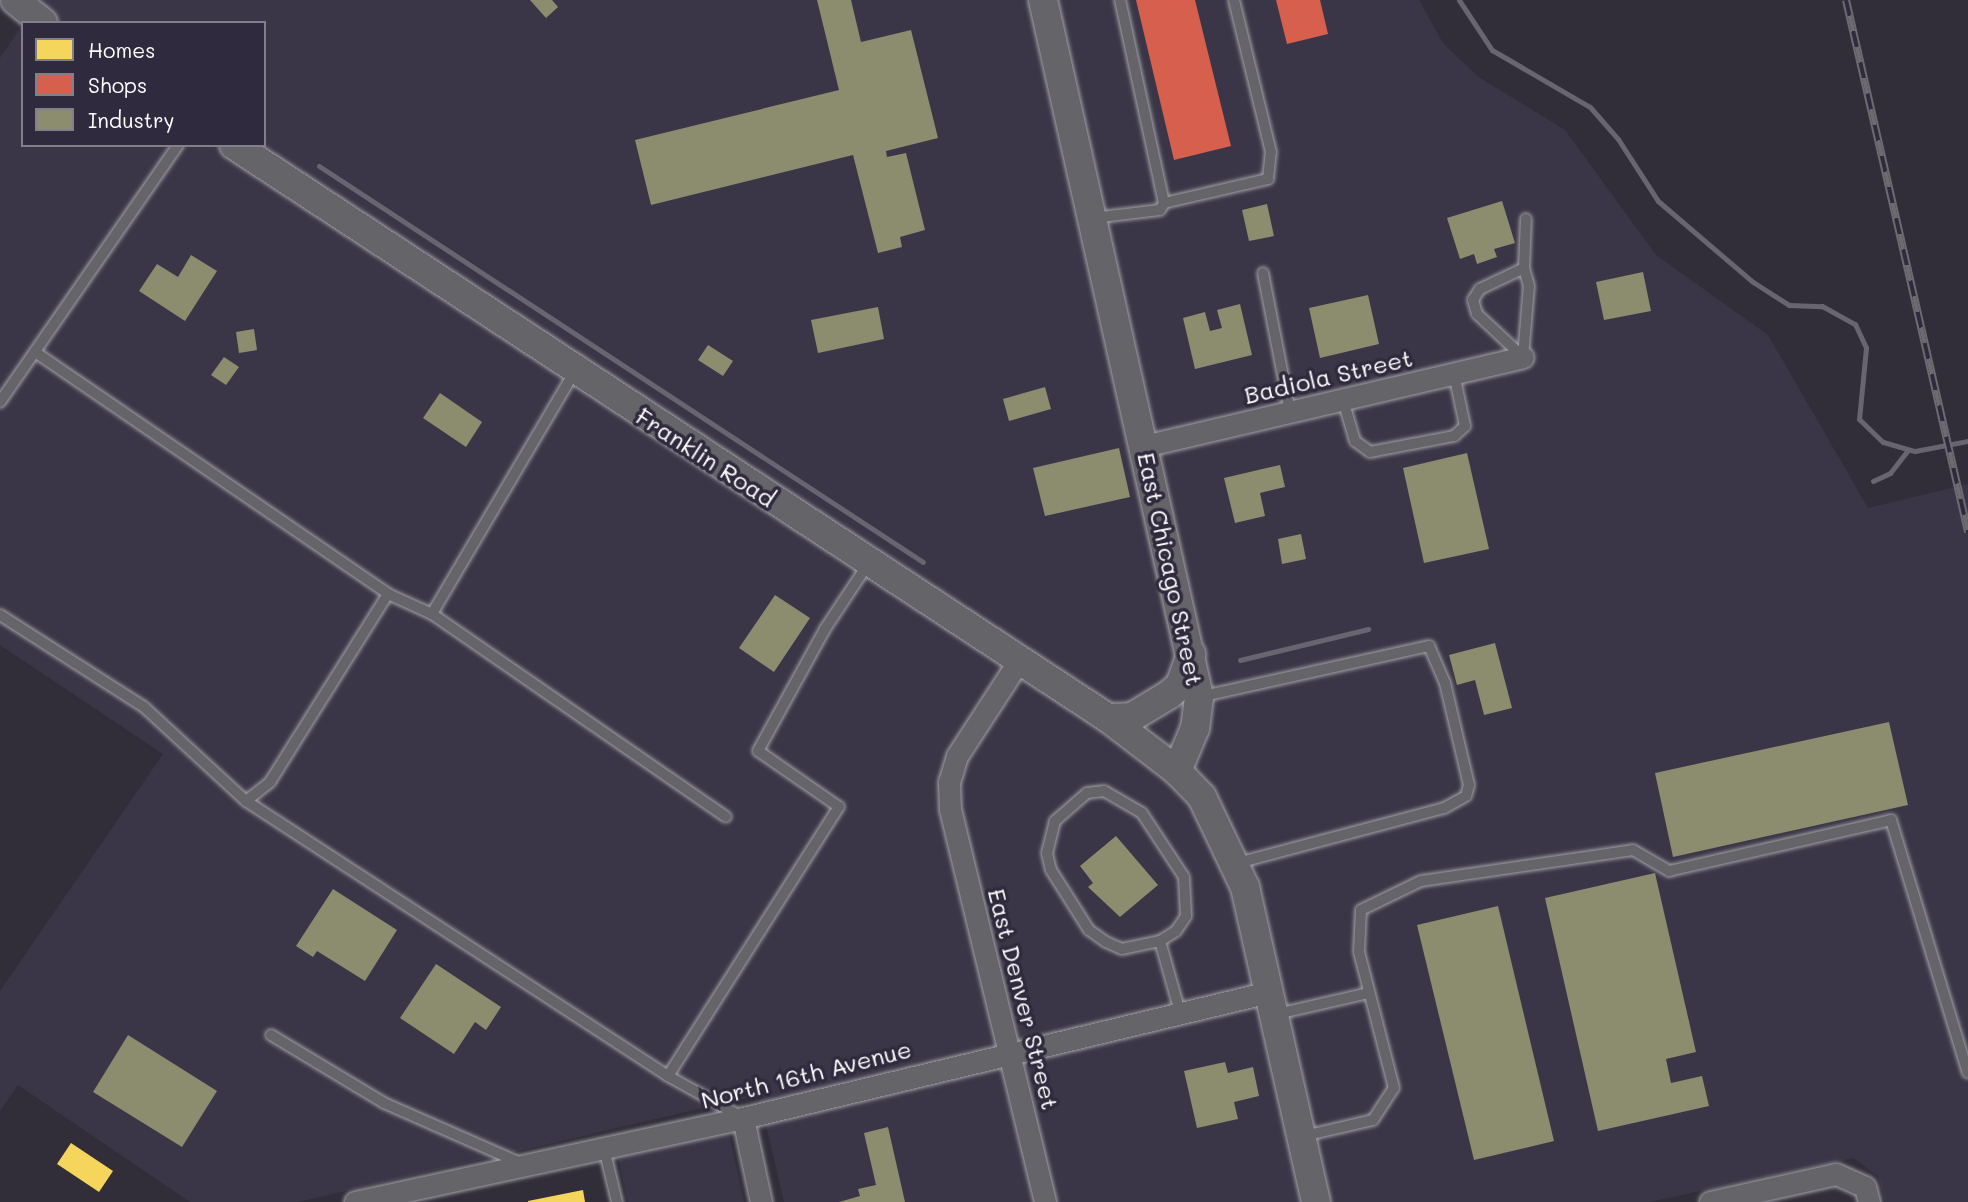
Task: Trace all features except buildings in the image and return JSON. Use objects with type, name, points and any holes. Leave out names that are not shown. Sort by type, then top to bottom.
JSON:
[{"type":"street","points":[[15,0],[41,21]]},
{"type":"street","name":"East Chicago Street","points":[[1043,0],[1199,697],[1195,728],[1177,771]]},
{"type":"street","name":"Franklin Road","points":[[237,147],[867,564],[1108,718],[1177,771]]},
{"type":"street","name":"Badiola Street","points":[[1144,446],[1524,358]]},
{"type":"street","points":[[1108,718],[1132,716],[1170,694],[1180,685],[1191,654]]},
{"type":"street","name":"East Denver Street","points":[[1018,662],[957,756],[949,782],[950,809],[1011,1051],[1045,1202]]},
{"type":"street","points":[[1177,771],[1202,797],[1238,863],[1316,1202]]},
{"type":"street","name":"North 16th Avenue","points":[[355,1202],[384,1199],[743,1118],[1180,1012],[1271,1004]]},
{"type":"street","points":[[743,1118],[761,1202]]},
{"type":"street","points":[[1710,1202],[1737,1199],[1836,1174],[1852,1177],[1865,1186],[1868,1202]]},
{"type":"lane","points":[[1093,218],[1160,210],[1164,203],[1120,0]]},
{"type":"lane","points":[[1164,203],[1268,179],[1271,152],[1234,0]]},
{"type":"lane","points":[[0,402],[177,147]]},
{"type":"lane","points":[[1524,358],[1529,286],[1524,268],[1526,219]]},
{"type":"lane","points":[[1524,268],[1480,289],[1473,300],[1477,314],[1524,358]]},
{"type":"lane","points":[[1263,273],[1290,412]]},
{"type":"lane","points":[[35,352],[388,594],[432,614],[726,817]]},
{"type":"lane","points":[[432,614],[575,371]]},
{"type":"lane","points":[[1343,400],[1355,441],[1370,452],[1454,436],[1465,426],[1454,374]]},
{"type":"lane","points":[[668,1076],[839,807],[758,751],[825,629],[867,564]]},
{"type":"lane","points":[[246,801],[270,782],[388,594]]},
{"type":"lane","points":[[0,615],[144,707],[246,801],[668,1076],[743,1118]]},
{"type":"lane","points":[[1199,697],[1429,646],[1445,683],[1469,785],[1466,796],[1444,808],[1238,863]]},
{"type":"lane","points":[[1104,791],[1142,813],[1184,877],[1186,916],[1176,931],[1160,941],[1122,949],[1106,942],[1089,930],[1051,870],[1047,853],[1055,821],[1087,793],[1104,791]]},
{"type":"lane","points":[[1301,1137],[1373,1120],[1394,1088],[1359,952],[1361,911],[1421,881],[1633,850],[1669,871],[1891,820],[1968,1073]]},
{"type":"lane","points":[[1160,941],[1180,1012]]},
{"type":"lane","points":[[1271,1004],[1369,993]]},
{"type":"lane","points":[[271,1035],[383,1103],[527,1165]]},
{"type":"lane","points":[[604,1148],[617,1202]]},
{"type":"shaded area","points":[[39,0],[1419,0],[1443,43],[1477,76],[1565,130],[1656,255],[1768,335],[1868,508],[1968,484],[1968,1202],[1885,1202],[1878,1176],[1853,1158],[1650,1202],[784,1202],[759,1095],[298,1202],[190,1202],[18,1085],[0,1111],[0,991],[163,754],[0,645],[0,58],[21,27],[21,147],[266,147],[266,21],[25,21]]},
{"type":"shaded area","points":[[728,1130],[744,1202],[628,1202],[618,1157]]},
{"type":"waterway","points":[[1459,0],[1492,50],[1590,107],[1618,139],[1658,201],[1753,282],[1789,305],[1822,306],[1855,324],[1866,348],[1859,419],[1883,442],[1915,451],[1968,441]]},
{"type":"waterway","points":[[319,166],[923,562]]},
{"type":"waterway","points":[[1873,481],[1890,473],[1908,450]]},
{"type":"waterway","points":[[1240,660],[1368,629]]},
{"type":"railway","points":[[1846,0],[1968,532]]}]
